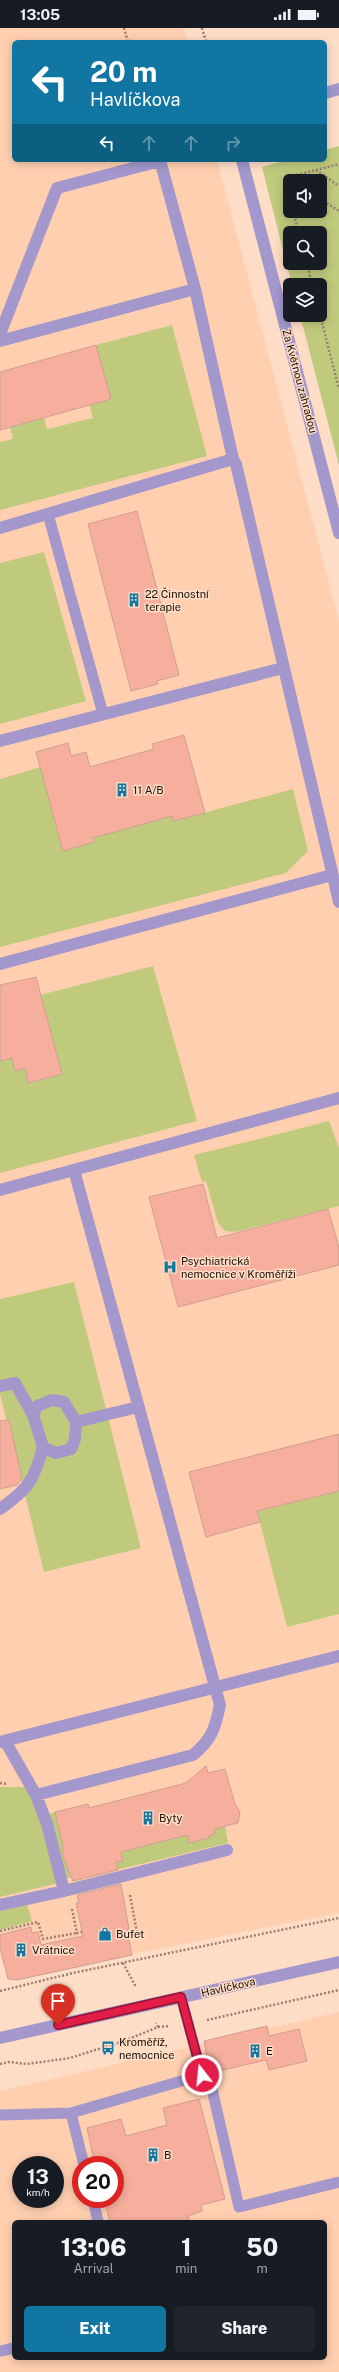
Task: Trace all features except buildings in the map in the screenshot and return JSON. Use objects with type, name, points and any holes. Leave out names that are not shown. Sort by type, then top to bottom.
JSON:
[{"type":"street","points":[[327,92],[339,89]]},
{"type":"street","points":[[0,334],[57,188],[153,162]]},
{"type":"street","points":[[161,162],[195,289],[233,459],[236,464],[339,902]]},
{"type":"street","name":"Za Květnou zahradou","points":[[243,162],[339,533]]},
{"type":"street","points":[[0,341],[195,289]]},
{"type":"street","points":[[0,528],[233,459]]},
{"type":"street","points":[[0,741],[283,668]]},
{"type":"street","points":[[0,964],[332,874]]},
{"type":"street","points":[[0,1190],[339,1098]]},
{"type":"street","points":[[36,1795],[193,1755],[206,1744],[216,1727],[220,1705],[74,1170]]},
{"type":"street","points":[[0,1386],[15,1383],[33,1415],[42,1446],[36,1471],[25,1490],[0,1509]]},
{"type":"street","points":[[33,1415],[37,1406],[52,1400],[64,1402],[76,1422],[75,1439],[71,1449],[56,1453],[42,1446]]},
{"type":"street","points":[[76,1422],[138,1407]]},
{"type":"street","points":[[66,1890],[47,1824],[36,1795],[3,1742],[214,1686],[339,1656]]},
{"type":"street","points":[[0,1905],[226,1850]]},
{"type":"street","name":"Havlíčkova","points":[[0,2038],[339,1962]]},
{"type":"lane","points":[[48,514],[103,714]]},
{"type":"lane","points":[[181,1997],[202,2075],[212,2088],[239,2207],[339,2182]]},
{"type":"lane","points":[[0,2115],[71,2113],[202,2075]]},
{"type":"lane","points":[[71,2113],[82,2156]]},
{"type":"lane","points":[[95,2208],[98,2220]]},
{"type":"lane","points":[[0,2352],[12,2349]]},
{"type":"path","points":[[124,28],[127,40]]},
{"type":"path","points":[[202,28],[205,40]]},
{"type":"path","points":[[300,174],[339,164]]},
{"type":"path","points":[[316,170],[339,186]]},
{"type":"path","points":[[327,204],[339,211]]},
{"type":"path","points":[[322,322],[339,389]]},
{"type":"path","points":[[127,1875],[138,1938]]},
{"type":"path","points":[[66,1890],[77,1933]]},
{"type":"path","points":[[0,1992],[73,1973],[339,1918]]},
{"type":"path","points":[[0,1931],[38,1922],[43,1939],[82,1932]]},
{"type":"path","points":[[188,2024],[339,1990]]},
{"type":"shaded area","name":"Psychiatrická nemocnice v Kroměříži","points":[[0,28],[184,28],[187,40],[12,40],[12,162],[218,162],[339,621],[339,1913],[48,1971],[7,1975],[0,1956]]},
{"type":"shaded area","points":[[339,2012],[339,2372],[0,2372],[0,2091]]},
{"type":"green space","points":[[339,146],[339,465],[302,322],[327,322],[327,278],[290,278],[288,270],[327,270],[327,226],[283,226],[283,250],[262,167],[280,162],[327,162],[327,149]]},
{"type":"green space","points":[[172,325],[207,456],[0,510],[0,442],[13,439],[9,423],[43,414],[47,429],[93,418],[88,400],[96,345]]},
{"type":"green space","points":[[44,552],[86,701],[0,724],[0,563]]},
{"type":"green space","points":[[41,767],[63,851],[94,842],[92,836],[172,816],[173,821],[293,789],[308,851],[286,873],[0,947],[0,779]]},
{"type":"green space","points":[[153,966],[197,1121],[0,1173],[0,1061],[12,1058],[15,1071],[25,1068],[29,1083],[53,1077],[40,995]]},
{"type":"green space","points":[[329,1121],[339,1148],[339,1206],[235,1232],[225,1231],[218,1223],[206,1181],[202,1182],[194,1155]]},
{"type":"green space","points":[[74,1282],[141,1548],[44,1572],[0,1394],[0,1299]]},
{"type":"green space","points":[[339,1491],[339,1614],[287,1627],[257,1511]]},
{"type":"green space","points":[[0,1787],[26,1787],[39,1814],[59,1883],[0,1897]]},
{"type":"green space","points":[[55,1812],[89,1872],[65,1879],[48,1814]]},
{"type":"green space","points":[[225,1826],[228,1843],[116,1870],[94,1860],[123,1861],[121,1852],[187,1835],[190,1843],[209,1838],[209,1836],[215,1834],[214,1829]]},
{"type":"green space","points":[[27,1905],[32,1921],[0,1930],[0,1911]]},
{"type":"place","name":"22 Činnostní terapie","points":[[134,600]]},
{"type":"place","name":"11 A/B","points":[[122,790]]},
{"type":"place","name":"Psychiatrická nemocnice v Kroměříži","points":[[170,1267]]},
{"type":"place","name":"Byty","points":[[148,1818]]},
{"type":"place","name":"Bufet","points":[[105,1934]]},
{"type":"place","name":"Vrátnice","points":[[21,1950]]},
{"type":"place","name":"Kroměříž, nemocnice","points":[[108,2048]]},
{"type":"place","name":"E","points":[[255,2051]]},
{"type":"place","name":"B","points":[[153,2155]]},
{"type":"route","points":[[58,2025],[181,1997],[202,2075]]}]
